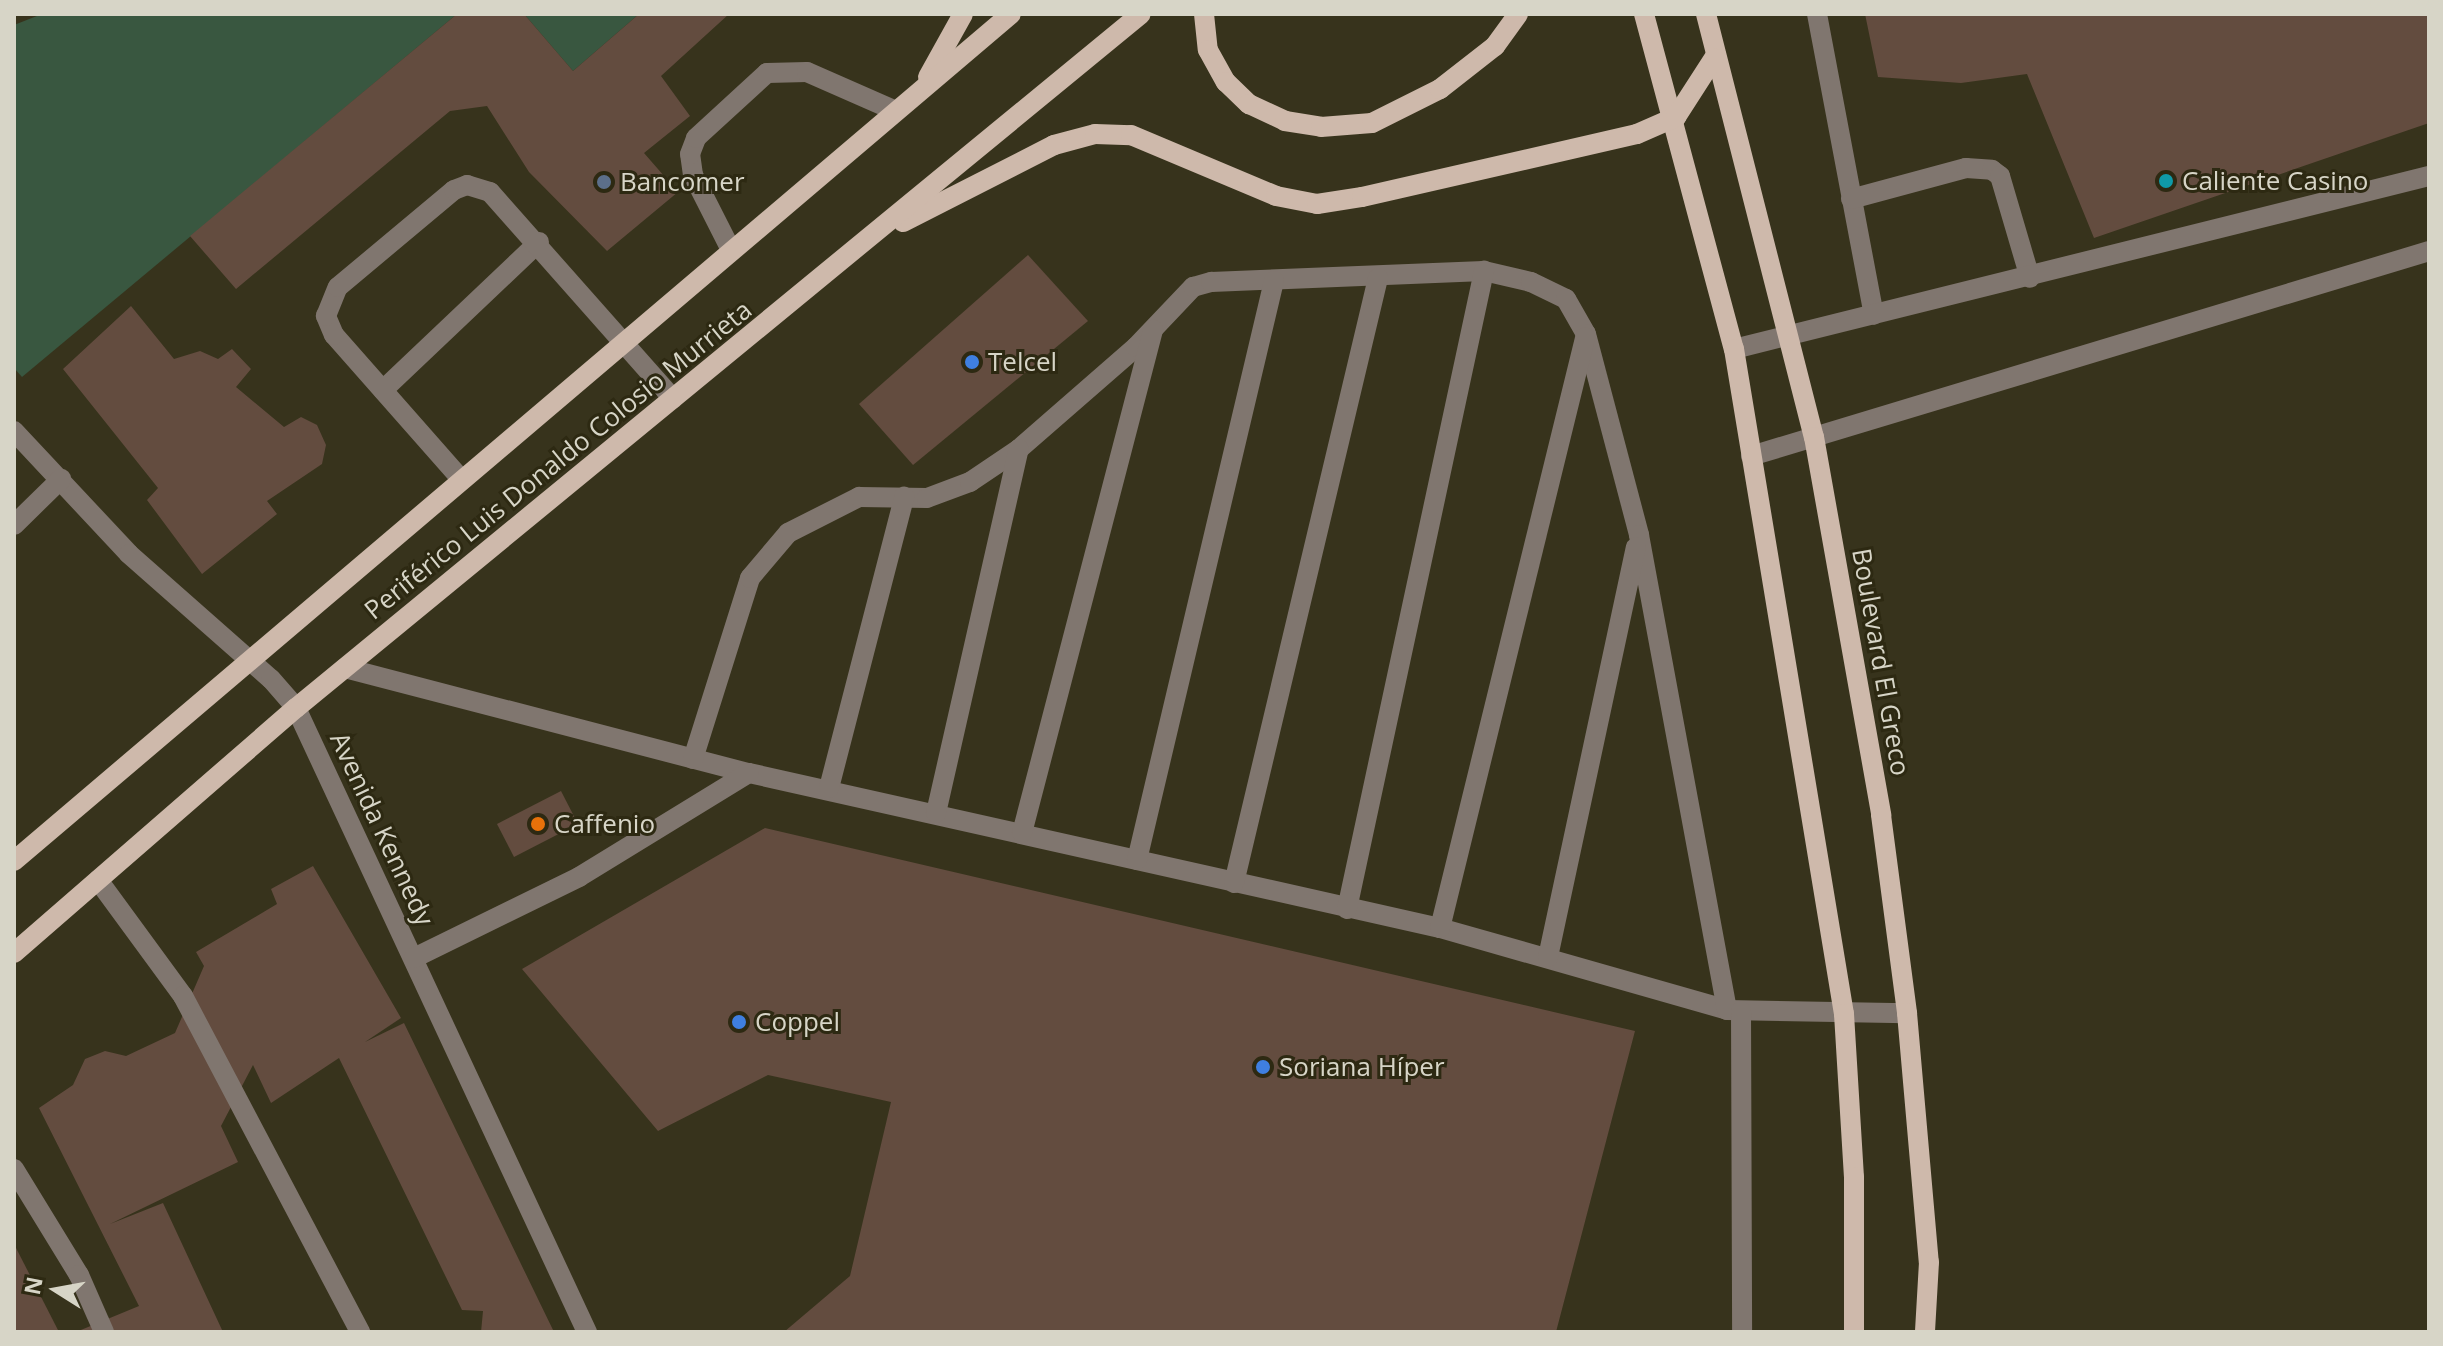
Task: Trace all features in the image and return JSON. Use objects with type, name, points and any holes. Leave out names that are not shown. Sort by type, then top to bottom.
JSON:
[{"type":"main road","points":[[922,87],[963,14]]},
{"type":"main road","name":"Periférico Luis Donaldo Colosio Murrieta","points":[[14,861],[252,662],[461,479],[1011,14]]},
{"type":"main road","name":"Periférico Luis Donaldo Colosio Murrieta","points":[[14,953],[296,708],[1141,14]]},
{"type":"main road","points":[[1204,14],[1208,50],[1226,82],[1249,104],[1285,121],[1321,127],[1372,123],[1440,89],[1495,46],[1518,14]]},
{"type":"main road","points":[[1644,14],[1676,117],[1734,349],[1844,1014],[1854,1177],[1854,1332]]},
{"type":"main road","name":"Boulevard El Greco","points":[[1706,14],[1714,58],[1784,337],[1814,437],[1881,815],[1907,1013],[1929,1262],[1925,1332]]},
{"type":"main road","points":[[870,238],[1054,145],[1095,134],[1131,135],[1239,183],[1317,204],[1637,134],[1676,117],[1714,58]]},
{"type":"street","points":[[1817,14],[1874,315]]},
{"type":"street","points":[[731,250],[693,175],[690,154],[696,138],[767,73],[807,72],[896,111]]},
{"type":"street","points":[[1851,199],[1966,168],[1992,170],[2000,176],[2030,278]]},
{"type":"street","points":[[1734,349],[2030,278],[2429,176]]},
{"type":"street","points":[[461,479],[329,327],[327,303],[338,287],[454,190],[467,185],[490,192],[539,242],[673,399]]},
{"type":"street","points":[[383,390],[539,242]]},
{"type":"street","points":[[1751,456],[2429,251]]},
{"type":"street","points":[[1347,909],[1484,271]]},
{"type":"street","points":[[693,759],[750,578],[788,533],[859,497],[947,493],[1019,449],[1153,330],[1193,287],[1484,271],[1531,282],[1566,299],[1586,334],[1639,535],[1734,1010],[1742,1332]]},
{"type":"street","points":[[1234,883],[1378,278]]},
{"type":"street","points":[[1137,860],[1274,281]]},
{"type":"street","points":[[1022,833],[1153,330]]},
{"type":"street","points":[[1440,928],[1586,334]]},
{"type":"street","name":"Avenida Kennedy","points":[[14,431],[129,554],[252,662],[296,708],[587,1332]]},
{"type":"street","points":[[936,813],[1019,449]]},
{"type":"street","points":[[14,525],[61,479]]},
{"type":"street","points":[[829,788],[904,497]]},
{"type":"street","points":[[1548,957],[1639,535]]},
{"type":"street","points":[[345,668],[749,773],[829,788],[1440,928],[1734,1010],[1907,1013]]},
{"type":"street","points":[[414,958],[579,877],[749,773]]},
{"type":"street","points":[[98,880],[183,996],[360,1332]]},
{"type":"street","points":[[14,1169],[79,1275],[104,1332]]},
{"type":"green space","points":[[42,14],[457,14],[22,377],[14,368],[14,25]]},
{"type":"green space","points":[[524,14],[639,14],[573,71]]},
{"type":"building","points":[[457,14],[524,14],[573,71],[639,14],[729,14],[661,76],[690,116],[644,153],[678,192],[607,251],[529,172],[487,106],[450,111],[236,289],[190,236]]},
{"type":"building","name":"Caliente Casino","points":[[1865,14],[2429,14],[2429,123],[2094,238],[2027,74],[1961,83],[1878,77]]},
{"type":"building","name":"Telcel","points":[[1028,255],[1088,321],[913,465],[859,404]]},
{"type":"building","points":[[131,306],[174,359],[200,351],[218,359],[232,349],[251,369],[236,387],[284,427],[301,417],[317,425],[326,445],[322,464],[267,501],[277,514],[202,574],[147,500],[158,488],[63,369]]},
{"type":"building","name":"Caffenio","points":[[561,791],[578,824],[514,857],[497,824]]},
{"type":"building","name":"Soriana Híper","points":[[765,828],[1635,1031],[1556,1332],[784,1332],[850,1276],[891,1102],[768,1075],[658,1131],[522,969]]},
{"type":"building","points":[[313,866],[401,1018],[365,1042],[404,1023],[554,1332],[481,1332],[483,1311],[462,1310],[339,1058],[271,1103],[253,1065],[221,1126],[238,1162],[110,1224],[163,1203],[223,1332],[76,1332],[139,1306],[39,1108],[73,1085],[85,1059],[105,1051],[126,1056],[175,1033],[204,966],[196,952],[277,904],[271,889]]},
{"type":"building","points":[[14,1244],[59,1332],[14,1332]]},
{"type":"place","name":"Caliente Casino","points":[[2166,181]]},
{"type":"place","name":"Bancomer","points":[[604,182]]},
{"type":"place","name":"Telcel","points":[[972,362]]},
{"type":"place","name":"Caffenio","points":[[538,824]]},
{"type":"place","name":"Coppel","points":[[739,1022]]},
{"type":"place","name":"Soriana Híper","points":[[1263,1067]]}]
